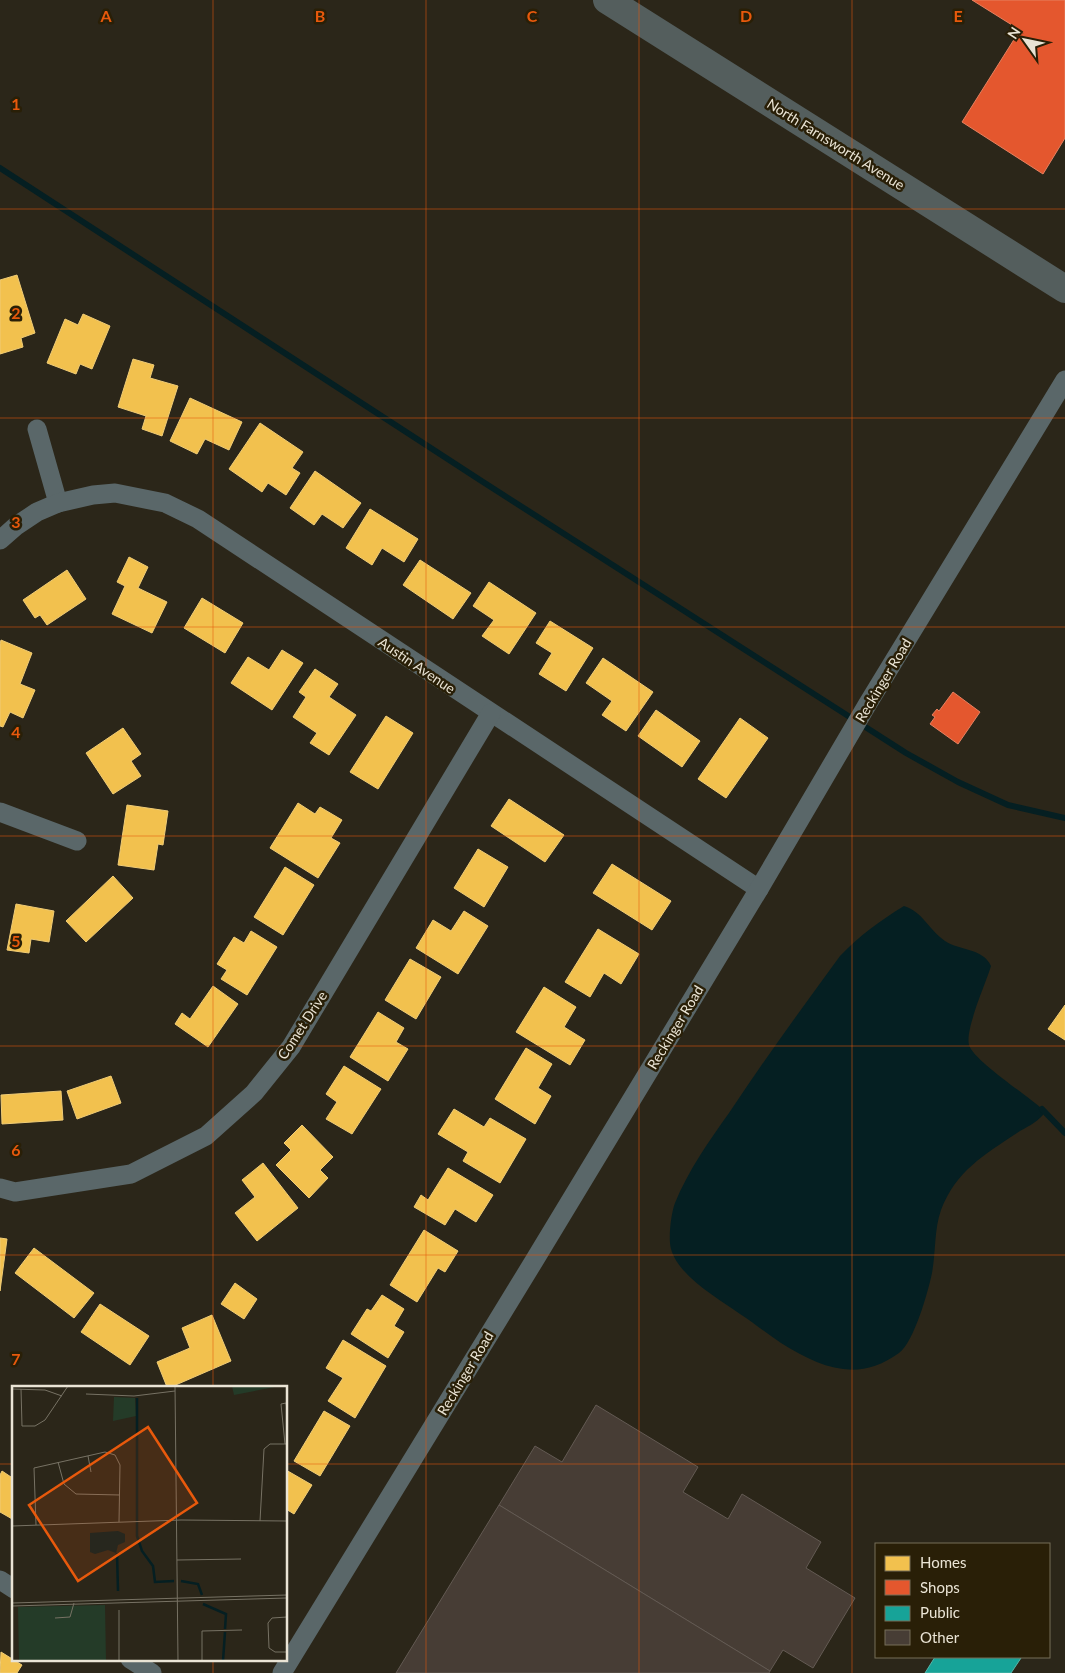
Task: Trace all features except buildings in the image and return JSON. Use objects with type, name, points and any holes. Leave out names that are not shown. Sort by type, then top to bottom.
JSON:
[{"type":"main road","name":"North Farnsworth Avenue","points":[[607,0],[1065,289]]},
{"type":"street","name":"Reckinger Road","points":[[282,1673],[759,889],[867,705],[1065,380]]},
{"type":"street","points":[[37,430],[58,502]]},
{"type":"street","name":"Austin Avenue","points":[[0,540],[16,526],[58,502],[115,493],[166,502],[198,519],[759,889]]},
{"type":"street","name":"Comet Drive","points":[[0,1188],[16,1192],[131,1174],[206,1136],[254,1093],[292,1047],[491,714]]},
{"type":"street","points":[[0,812],[77,841]]},
{"type":"street","points":[[0,1580],[12,1588]]},
{"type":"street","points":[[132,1660],[152,1673]]},
{"type":"water","points":[[904,906],[916,912],[939,937],[957,947],[983,956],[991,966],[973,1017],[969,1045],[980,1060],[990,1069],[1042,1109],[1043,1115],[972,1165],[947,1196],[939,1218],[932,1273],[927,1292],[920,1316],[905,1347],[884,1362],[869,1368],[840,1369],[825,1365],[796,1352],[700,1286],[682,1269],[675,1259],[670,1239],[671,1219],[680,1191],[699,1156],[769,1054],[840,956],[870,929]]},
{"type":"waterway","points":[[0,168],[480,480],[906,753],[958,782],[1008,805],[1065,818]]},
{"type":"waterway","points":[[1042,1109],[1065,1133]]}]
